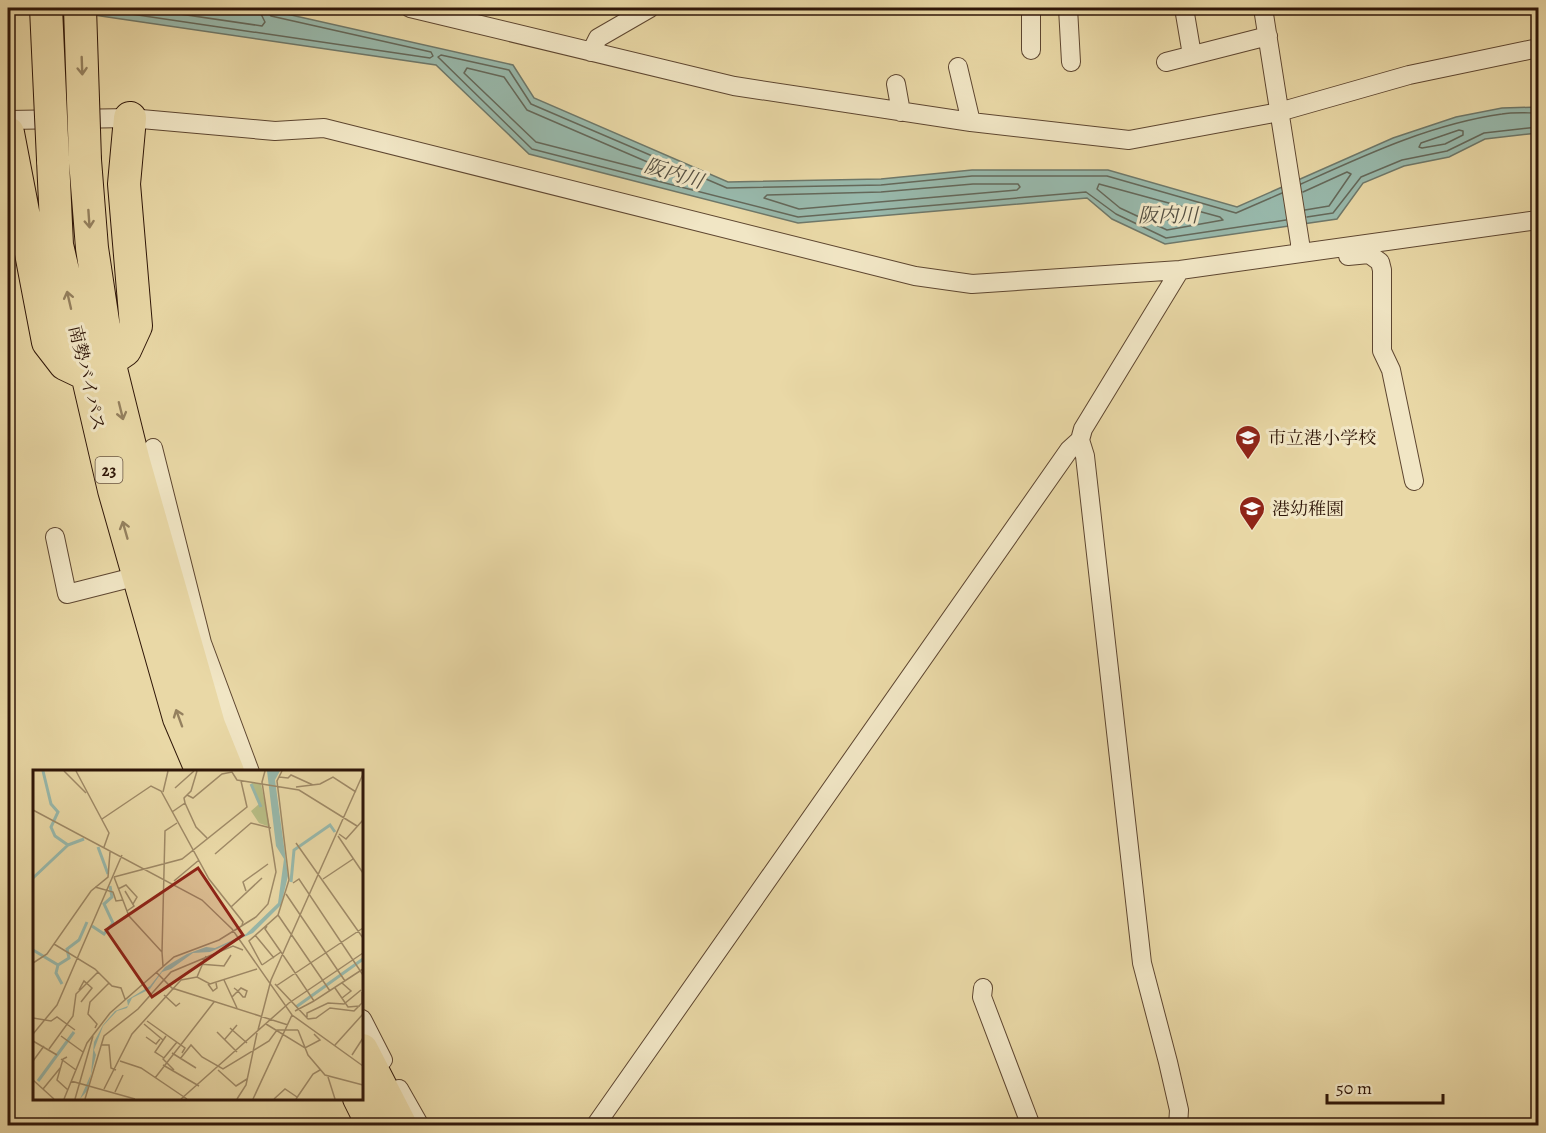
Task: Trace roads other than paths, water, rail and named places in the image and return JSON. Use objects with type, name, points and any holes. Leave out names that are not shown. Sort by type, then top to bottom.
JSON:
[{"type":"highway","name":"南勢バイパス","points":[[46,8],[57,245],[98,367],[134,462],[209,725],[228,770]]},
{"type":"highway","name":"南勢バイパス","points":[[80,8],[85,160],[98,367],[114,490],[179,718],[202,770]]},
{"type":"highway","points":[[8,133],[48,342],[65,364],[98,367],[125,350],[136,326],[124,184],[130,118]]},
{"type":"highway","points":[[363,1052],[401,1125]]},
{"type":"highway","points":[[360,1100],[373,1125]]},
{"type":"street","points":[[410,8],[734,86],[970,122],[1129,140],[1279,117],[1409,75],[1539,48]]},
{"type":"street","points":[[591,51],[616,15],[650,8]]},
{"type":"street","points":[[1031,8],[1031,50]]},
{"type":"street","points":[[1068,8],[1071,62]]},
{"type":"street","points":[[1184,8],[1192,55]]},
{"type":"street","points":[[1263,8],[1300,248]]},
{"type":"street","points":[[1166,62],[1268,36]]},
{"type":"street","points":[[958,67],[970,122]]},
{"type":"street","points":[[896,84],[901,112]]},
{"type":"street","points":[[8,120],[130,118],[275,131],[324,128],[915,276],[972,284],[1180,270],[1300,248],[1320,250],[1539,220]]},
{"type":"street","points":[[1320,250],[1327,258],[1369,254],[1380,262],[1382,270],[1382,351],[1391,370],[1414,481]]},
{"type":"street","points":[[595,1125],[855,751],[1069,450],[1080,440],[1083,429],[1180,270]]},
{"type":"street","points":[[1080,440],[1085,456],[1111,673],[1142,963],[1177,1100],[1178,1125]]},
{"type":"street","points":[[153,448],[201,643],[250,770]]},
{"type":"street","points":[[55,537],[68,594],[138,576]]},
{"type":"street","points":[[983,988],[982,997],[1031,1125]]},
{"type":"street","points":[[363,1020],[420,1125]]},
{"type":"water","name":"阪内川","points":[[46,8],[260,8],[513,65],[534,98],[728,182],[881,179],[972,170],[1108,170],[1237,207],[1393,138],[1456,117],[1502,108],[1538,107],[1538,133],[1485,139],[1449,157],[1404,166],[1363,183],[1337,219],[1165,244],[1112,219],[1087,198],[798,223],[529,154],[436,65]]},
{"type":"place","name":"市立港小学校","points":[[1248,461]]},
{"type":"place","name":"港幼稚園","points":[[1252,532]]}]
